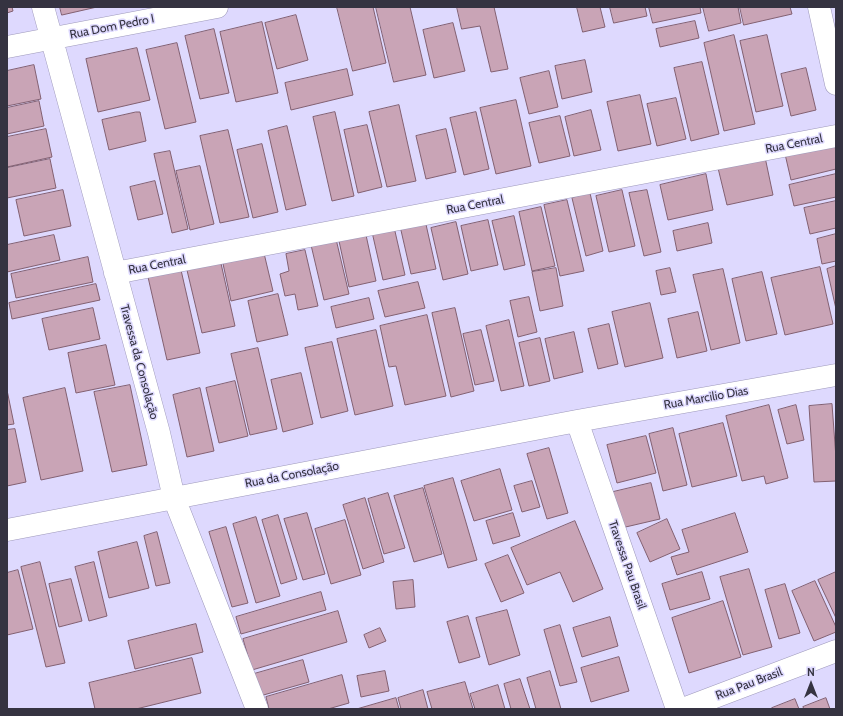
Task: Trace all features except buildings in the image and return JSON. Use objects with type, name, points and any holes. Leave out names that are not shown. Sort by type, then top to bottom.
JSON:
[{"type":"street","name":"Travessa da Consolação","points":[[43,7],[158,433],[174,498],[257,709]]},
{"type":"street","name":"Rua Dom Pedro I","points":[[7,47],[217,7]]},
{"type":"street","points":[[819,7],[836,84]]},
{"type":"street","name":"Rua Central","points":[[115,273],[836,136]]},
{"type":"street","name":"Rua Marcilio Dias","points":[[577,421],[836,375]]},
{"type":"street","name":"Rua da Consolação","points":[[7,530],[577,421]]},
{"type":"street","name":"Travessa Pau Brasil","points":[[577,421],[678,709]]},
{"type":"street","name":"Rua Pau Brasil","points":[[684,709],[836,652]]}]
